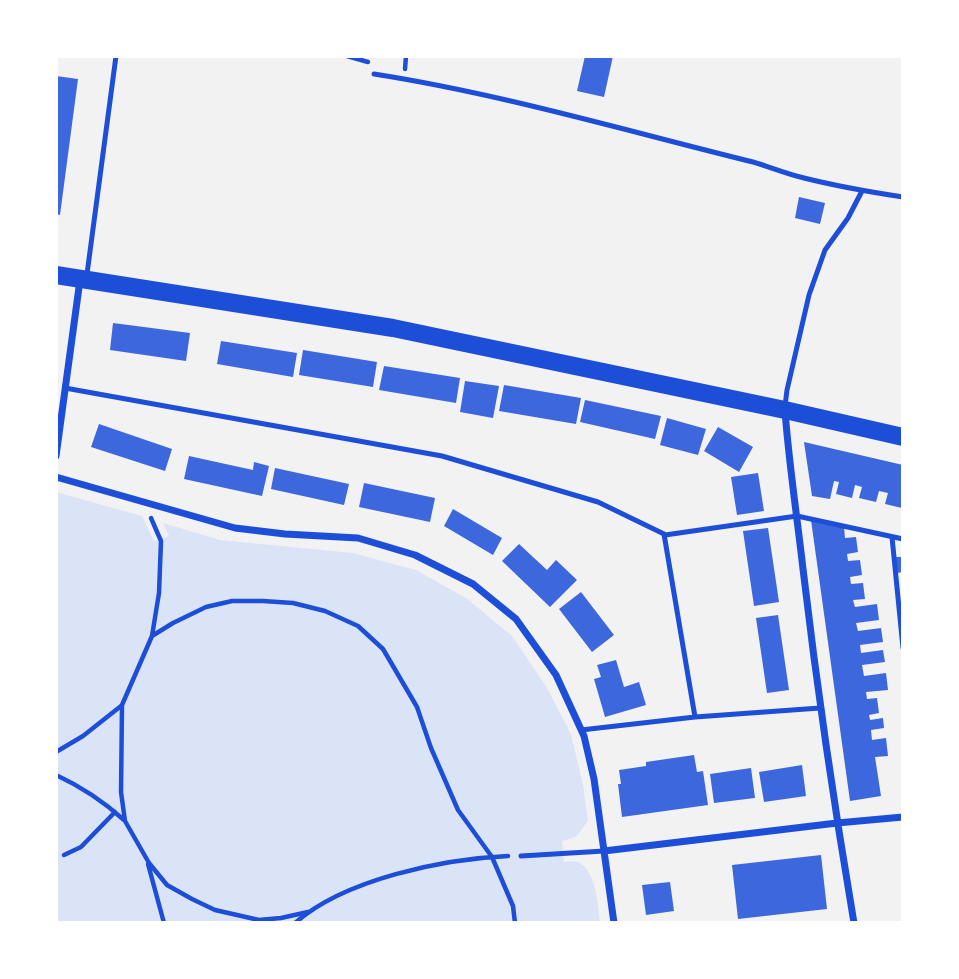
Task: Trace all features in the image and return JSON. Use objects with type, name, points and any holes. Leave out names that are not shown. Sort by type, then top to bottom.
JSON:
[{"type":"highway","points":[[56,275],[393,328],[903,436]]},
{"type":"street","points":[[56,456],[80,278]]},
{"type":"street","points":[[785,410],[789,464],[820,708],[854,923]]},
{"type":"street","points":[[56,477],[235,528],[358,538],[415,555],[473,584],[516,619],[556,675],[581,730],[594,779],[614,923]]},
{"type":"street","points":[[604,851],[903,817]]},
{"type":"lane","points":[[80,278],[87,274],[117,56]]},
{"type":"lane","points":[[374,74],[497,98],[801,177],[903,197]]},
{"type":"lane","points":[[785,410],[787,390],[813,284],[825,250],[848,218],[862,191]]},
{"type":"lane","points":[[65,388],[442,456],[598,502],[665,535],[797,516],[903,539]]},
{"type":"lane","points":[[665,535],[695,717]]},
{"type":"lane","points":[[892,537],[903,648]]},
{"type":"lane","points":[[581,730],[695,717],[820,708]]},
{"type":"lane","points":[[521,856],[604,851]]},
{"type":"path","points":[[125,821],[121,792],[121,705],[152,636],[159,593],[161,541],[144,502]]},
{"type":"path","points":[[152,636],[206,607],[232,601],[293,603],[325,611],[358,626],[383,649],[417,707],[431,748],[458,810],[492,857],[513,906],[515,923]]},
{"type":"path","points":[[56,752],[83,736],[121,705]]},
{"type":"path","points":[[56,775],[89,792],[125,821],[147,860],[167,885],[192,899],[215,910],[259,920],[309,912]]},
{"type":"path","points":[[64,855],[80,847],[115,812]]},
{"type":"path","points":[[297,922],[340,894],[390,877],[435,866],[492,857]]},
{"type":"path","points":[[147,860],[164,923]]},
{"type":"shaded area","points":[[56,492],[142,516],[154,541],[169,536],[163,523],[220,540],[353,553],[416,570],[466,598],[512,636],[547,688],[571,734],[588,821],[576,837],[562,841],[564,862],[575,861],[582,864],[592,878],[600,923],[56,923]]},
{"type":"building","points":[[585,56],[613,56],[604,97],[577,91]]},
{"type":"building","points":[[56,76],[78,79],[60,215],[56,214]]},
{"type":"building","points":[[799,197],[825,203],[820,224],[795,218]]},
{"type":"building","points":[[113,323],[190,333],[186,361],[110,350]]},
{"type":"building","points":[[221,341],[297,353],[293,377],[217,364]]},
{"type":"building","points":[[303,350],[377,362],[373,387],[299,375]]},
{"type":"building","points":[[384,366],[460,378],[456,403],[379,390]]},
{"type":"building","points":[[465,381],[499,386],[493,418],[460,412]]},
{"type":"building","points":[[504,385],[581,398],[576,424],[499,411]]},
{"type":"building","points":[[585,400],[661,416],[655,439],[580,422]]},
{"type":"building","points":[[667,418],[706,429],[698,455],[660,445]]},
{"type":"building","points":[[99,424],[172,449],[165,471],[91,447]]},
{"type":"building","points":[[718,427],[753,447],[739,472],[704,451]]},
{"type":"building","points":[[804,442],[903,465],[902,508],[885,504],[888,493],[879,491],[876,502],[859,498],[862,487],[855,485],[852,498],[836,494],[839,482],[834,481],[830,499],[812,496]]},
{"type":"building","points":[[189,456],[253,470],[254,462],[269,466],[262,496],[184,479]]},
{"type":"building","points":[[275,468],[349,484],[344,505],[271,489]]},
{"type":"building","points":[[758,473],[764,511],[737,515],[731,477]]},
{"type":"building","points":[[364,483],[435,498],[430,522],[359,507]]},
{"type":"building","points":[[453,509],[502,538],[493,555],[444,526]]},
{"type":"building","points":[[811,520],[844,527],[845,538],[856,537],[858,552],[847,554],[848,561],[860,560],[862,575],[850,577],[851,584],[863,583],[865,599],[853,600],[855,607],[877,604],[879,620],[856,623],[858,631],[881,628],[883,642],[860,645],[861,653],[883,650],[885,662],[862,665],[864,676],[886,673],[888,690],[866,692],[867,699],[877,698],[879,713],[869,715],[870,720],[883,718],[884,728],[871,730],[872,740],[886,738],[888,756],[875,757],[881,796],[850,801]]},
{"type":"building","points":[[768,528],[779,602],[754,606],[743,531]]},
{"type":"building","points":[[519,544],[547,570],[556,560],[577,580],[550,607],[502,561]]},
{"type":"building","points":[[896,557],[903,557],[903,572],[897,573]]},
{"type":"building","points":[[581,592],[614,635],[592,652],[559,609]]},
{"type":"building","points":[[778,615],[789,690],[767,693],[756,618]]},
{"type":"building","points":[[616,660],[624,687],[639,682],[646,705],[605,717],[594,679],[601,677],[597,665]]},
{"type":"building","points":[[694,755],[697,772],[703,771],[708,805],[622,817],[619,770],[646,766],[646,762]]},
{"type":"building","points":[[802,765],[806,796],[764,802],[759,772]]},
{"type":"building","points":[[751,768],[755,798],[714,803],[710,774]]},
{"type":"building","points":[[821,855],[827,909],[738,919],[732,865]]},
{"type":"building","points":[[670,882],[674,911],[646,915],[642,885]]}]
